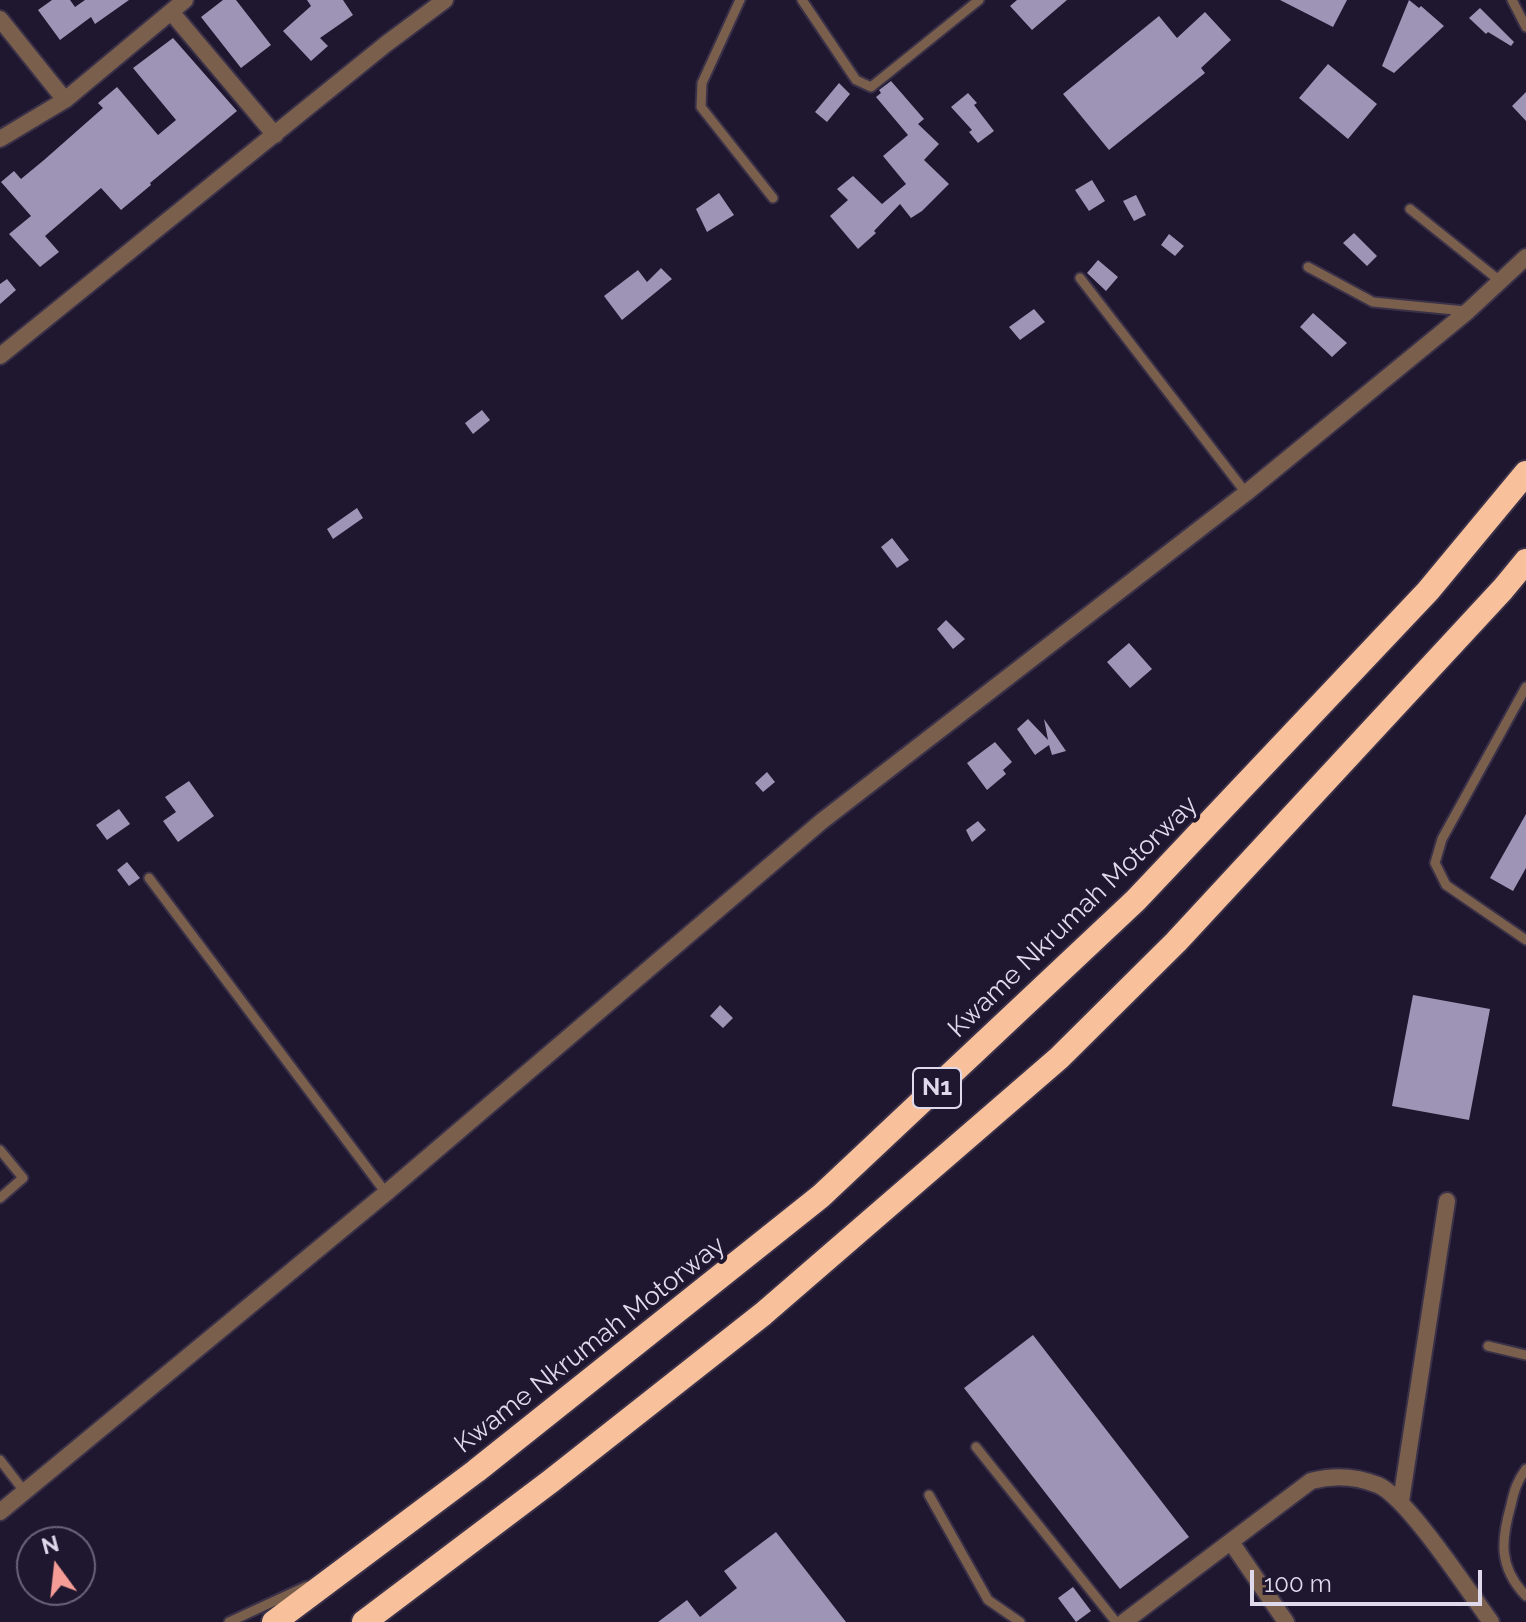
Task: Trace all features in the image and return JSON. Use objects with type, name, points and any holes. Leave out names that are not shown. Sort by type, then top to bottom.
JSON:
[{"type":"highway","name":"Kwame Nkrumah Motorway","points":[[274,1622],[476,1471],[821,1196],[1136,900],[1428,591],[1526,473]]},
{"type":"highway","name":"N1","points":[[364,1622],[738,1334],[1059,1058],[1176,942],[1526,561]]},
{"type":"street","points":[[0,139],[65,100],[185,0]]},
{"type":"street","points":[[0,356],[445,0]]},
{"type":"street","points":[[172,13],[275,135]]},
{"type":"street","points":[[0,19],[65,100]]},
{"type":"street","points":[[0,1512],[386,1193],[822,821],[1246,493],[1468,311],[1526,257]]},
{"type":"street","points":[[1401,1501],[1447,1201]]},
{"type":"street","points":[[1124,1622],[1311,1481],[1331,1475],[1379,1485],[1401,1501],[1491,1622]]},
{"type":"street","points":[[1231,1542],[1286,1622]]},
{"type":"lane","points":[[740,0],[702,83],[701,107],[773,198]]},
{"type":"lane","points":[[802,0],[856,80],[871,87],[979,0]]},
{"type":"lane","points":[[1512,0],[1526,27]]},
{"type":"lane","points":[[1410,209],[1500,281]]},
{"type":"lane","points":[[1308,267],[1373,302],[1468,311]]},
{"type":"lane","points":[[1080,278],[1246,493]]},
{"type":"lane","points":[[1526,687],[1442,839],[1435,863],[1446,885],[1526,940]]},
{"type":"lane","points":[[149,878],[386,1193]]},
{"type":"lane","points":[[0,1150],[23,1178],[0,1198]]},
{"type":"lane","points":[[1488,1346],[1526,1355]]},
{"type":"lane","points":[[976,1447],[1116,1622]]},
{"type":"lane","points":[[0,1460],[24,1491]]},
{"type":"lane","points":[[1526,1469],[1517,1482],[1502,1536],[1507,1564],[1519,1589],[1526,1596]]},
{"type":"lane","points":[[929,1495],[988,1600],[1020,1622]]},
{"type":"lane","points":[[229,1622],[350,1566]]},
{"type":"building","points":[[52,0],[70,0],[75,7],[85,0],[129,0],[95,24],[91,17],[60,40],[38,10]]},
{"type":"building","points":[[223,0],[236,0],[271,45],[241,68],[201,17]]},
{"type":"building","points":[[307,0],[343,0],[353,15],[320,38],[328,46],[311,61],[283,31],[311,6]]},
{"type":"building","points":[[1017,0],[1067,0],[1032,30],[1010,6]]},
{"type":"building","points":[[1280,0],[1347,0],[1333,27]]},
{"type":"building","points":[[1409,0],[1444,26],[1394,73],[1382,66]]},
{"type":"building","points":[[1480,8],[1514,42],[1511,46],[1488,32],[1486,34],[1469,18]]},
{"type":"building","points":[[1205,12],[1231,40],[1201,68],[1205,73],[1109,150],[1063,94],[1159,16],[1177,38]]},
{"type":"building","points":[[173,38],[237,111],[121,210],[101,188],[45,236],[59,252],[40,267],[9,234],[31,216],[1,182],[14,171],[21,179],[103,108],[98,103],[117,87],[158,135],[176,120],[133,68]]},
{"type":"building","points":[[1328,64],[1377,104],[1348,139],[1299,98]]},
{"type":"building","points":[[891,81],[924,119],[918,124],[939,144],[924,160],[949,184],[911,218],[900,204],[858,249],[830,216],[848,200],[837,189],[853,176],[882,204],[906,184],[883,156],[908,135],[876,97],[881,93],[879,90]]},
{"type":"building","points":[[839,83],[850,94],[827,122],[815,112]]},
{"type":"building","points":[[1526,92],[1526,121],[1512,106]]},
{"type":"building","points":[[968,93],[994,131],[978,143],[969,132],[972,130],[951,107]]},
{"type":"building","points":[[1092,180],[1105,201],[1089,211],[1075,190]]},
{"type":"building","points":[[719,193],[734,215],[707,232],[696,209]]},
{"type":"building","points":[[1136,195],[1146,215],[1134,221],[1123,201]]},
{"type":"building","points":[[1354,233],[1377,256],[1367,266],[1343,243]]},
{"type":"building","points":[[1169,234],[1184,246],[1175,256],[1161,245]]},
{"type":"building","points":[[1098,260],[1118,277],[1106,291],[1087,273]]},
{"type":"building","points":[[661,268],[672,279],[622,320],[604,296],[638,270],[647,282]]},
{"type":"building","points":[[7,279],[16,290],[0,304],[0,284]]},
{"type":"building","points":[[1034,309],[1045,322],[1020,340],[1009,327]]},
{"type":"building","points":[[1313,313],[1347,343],[1332,357],[1300,327]]},
{"type":"building","points":[[482,410],[490,420],[473,434],[465,423]]},
{"type":"building","points":[[357,508],[363,518],[333,539],[327,529]]},
{"type":"building","points":[[892,538],[909,560],[897,568],[881,547]]},
{"type":"building","points":[[946,620],[965,639],[953,649],[937,629]]},
{"type":"building","points":[[1129,643],[1152,669],[1130,688],[1107,662]]},
{"type":"building","points":[[1028,719],[1048,740],[1044,719],[1066,751],[1052,755],[1049,745],[1035,755],[1017,729]]},
{"type":"building","points":[[995,742],[1012,762],[1003,770],[1006,774],[987,790],[967,763]]},
{"type":"building","points":[[767,772],[775,782],[763,792],[755,783]]},
{"type":"building","points":[[189,781],[214,816],[178,842],[163,821],[176,812],[165,797]]},
{"type":"building","points":[[119,809],[130,824],[107,840],[96,825]]},
{"type":"building","points":[[1526,814],[1526,868],[1513,891],[1490,878]]},
{"type":"building","points":[[978,821],[986,830],[972,842],[966,830]]},
{"type":"building","points":[[127,862],[140,878],[129,886],[117,870]]},
{"type":"building","points":[[1413,995],[1490,1009],[1469,1120],[1392,1106]]},
{"type":"building","points":[[720,1005],[733,1018],[723,1028],[710,1016]]},
{"type":"building","points":[[1033,1335],[1189,1537],[1120,1589],[964,1388]]},
{"type":"building","points":[[776,1532],[846,1622],[658,1622],[687,1600],[700,1617],[737,1588],[724,1571]]},
{"type":"building","points":[[1073,1587],[1091,1611],[1076,1622],[1058,1598]]}]
